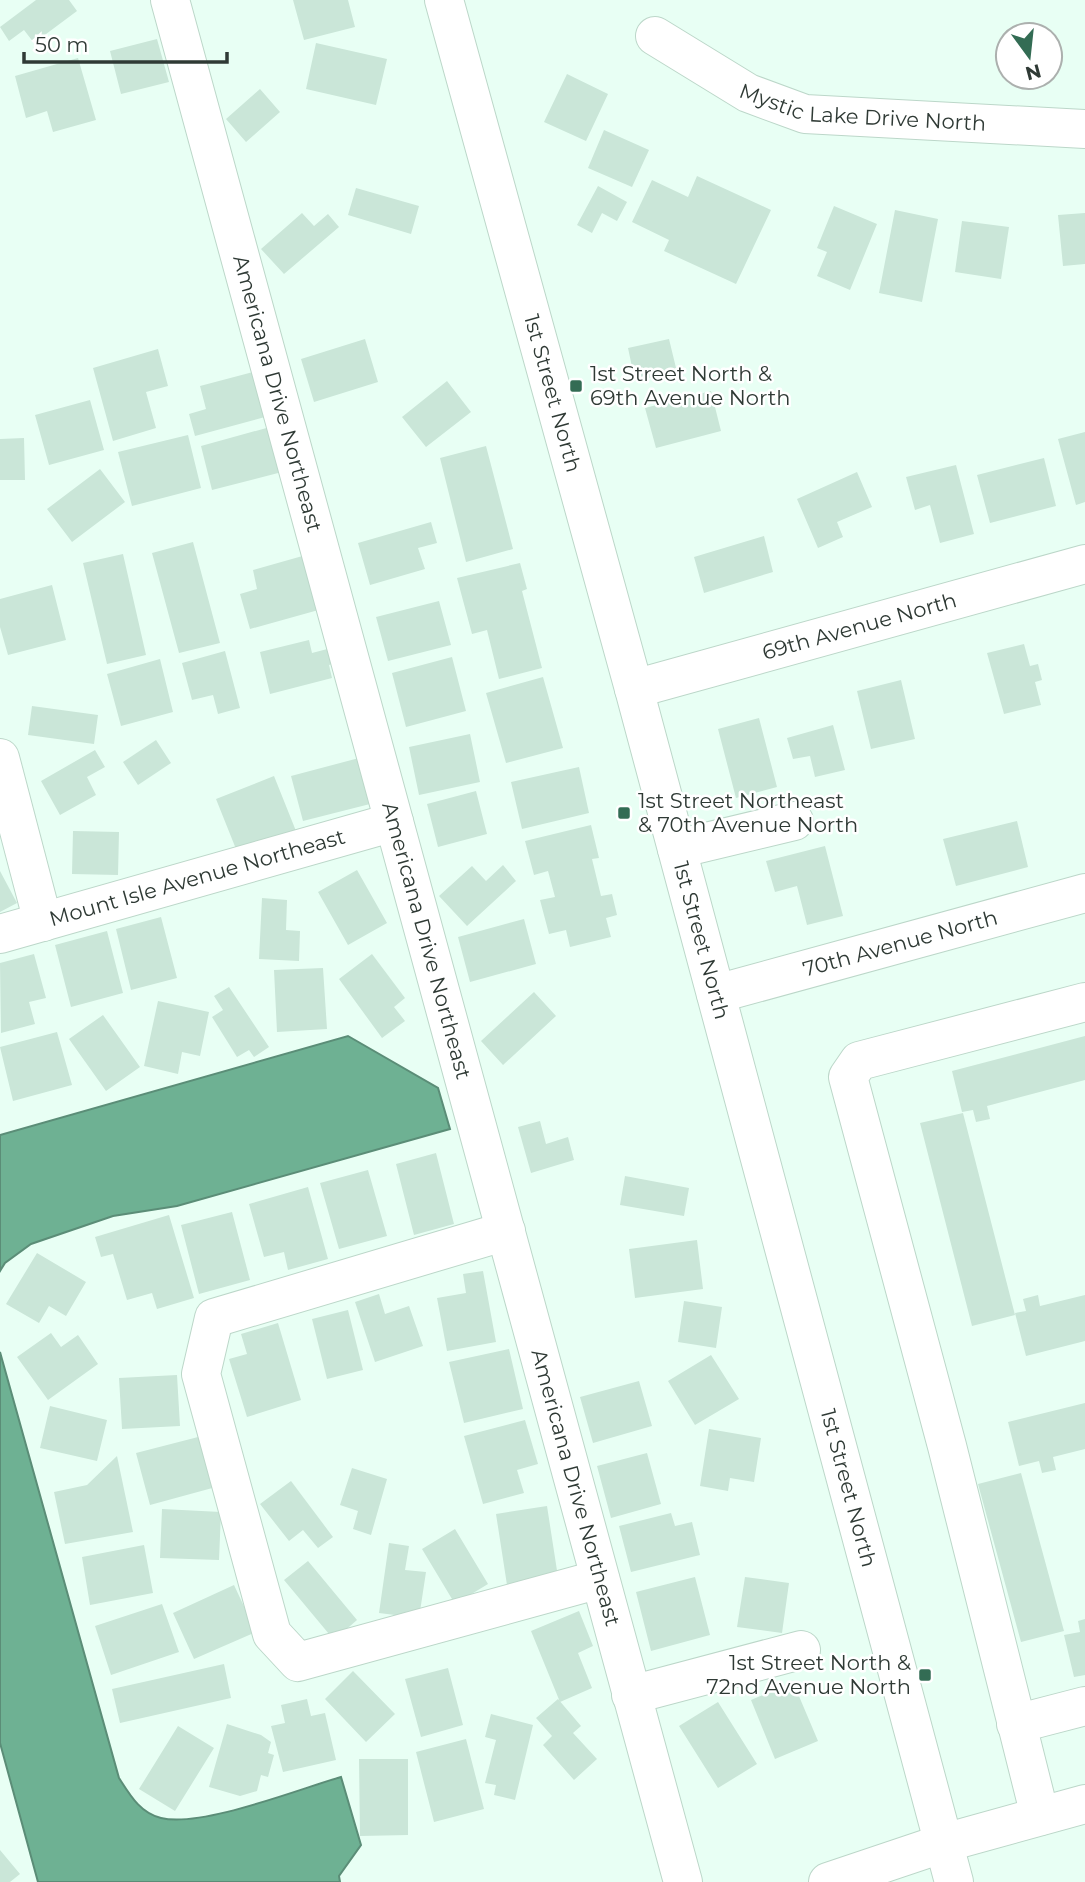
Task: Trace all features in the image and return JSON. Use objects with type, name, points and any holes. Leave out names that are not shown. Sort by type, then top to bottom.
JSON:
[{"type":"street","name":"Americana Drive Northeast","points":[[170,0],[682,1882]]},
{"type":"street","name":"1st Street North","points":[[444,0],[634,689],[954,1882]]},
{"type":"street","name":"Mystic Lake Drive North","points":[[655,36],[748,93],[805,114],[1085,129]]},
{"type":"street","name":"69th Avenue North","points":[[634,689],[1085,564]]},
{"type":"street","points":[[0,758],[43,922]]},
{"type":"street","points":[[677,849],[794,821]]},
{"type":"street","name":"Mount Isle Avenue Northeast","points":[[0,934],[394,822]]},
{"type":"street","name":"70th Avenue North","points":[[716,994],[1085,893]]},
{"type":"street","points":[[1040,1816],[947,1446],[848,1077],[859,1061],[1085,1002]]},
{"type":"street","points":[[506,1231],[214,1318],[201,1374],[208,1400],[272,1634],[298,1662],[600,1579]]},
{"type":"street","points":[[631,1695],[801,1650]]},
{"type":"street","points":[[1016,1724],[1085,1706]]},
{"type":"street","points":[[844,1880],[944,1843],[1085,1804]]},
{"type":"shaded area","points":[[348,1036],[438,1088],[450,1129],[177,1206],[113,1216],[31,1244],[5,1263],[0,1271],[0,1135]]},
{"type":"shaded area","points":[[0,1352],[119,1778],[136,1802],[147,1812],[161,1818],[178,1820],[224,1813],[341,1777],[361,1845],[339,1876],[340,1882],[38,1882],[0,1743]]},
{"type":"building","points":[[36,0],[69,0],[77,11],[34,43],[24,30],[9,41],[0,27]]},
{"type":"building","points":[[293,0],[348,0],[355,27],[304,40]]},
{"type":"building","points":[[157,39],[169,82],[121,94],[110,51]]},
{"type":"building","points":[[316,43],[387,59],[376,105],[306,89]]},
{"type":"building","points":[[78,58],[96,120],[53,132],[47,111],[26,118],[15,76]]},
{"type":"building","points":[[567,74],[608,94],[586,141],[544,122]]},
{"type":"building","points":[[260,89],[280,112],[246,142],[226,119]]},
{"type":"building","points":[[604,130],[649,150],[632,187],[588,168]]},
{"type":"building","points":[[697,176],[771,210],[736,284],[664,251],[669,240],[632,222],[652,180],[688,197]]},
{"type":"building","points":[[598,186],[627,202],[617,221],[602,213],[592,233],[577,225]]},
{"type":"building","points":[[356,188],[419,206],[411,234],[348,215]]},
{"type":"building","points":[[834,206],[877,224],[850,290],[817,276],[827,252],[817,248]]},
{"type":"building","points":[[895,210],[938,219],[922,302],[879,293]]},
{"type":"building","points":[[302,213],[314,226],[328,214],[339,227],[284,274],[261,249]]},
{"type":"building","points":[[1085,213],[1085,264],[1063,266],[1058,215]]},
{"type":"building","points":[[962,221],[1009,227],[1001,279],[955,272]]},
{"type":"building","points":[[365,339],[378,382],[314,402],[301,359]]},
{"type":"building","points":[[669,339],[677,372],[635,381],[628,348]]},
{"type":"building","points":[[158,349],[168,386],[146,392],[156,428],[113,441],[93,368]]},
{"type":"building","points":[[253,372],[265,417],[195,436],[189,414],[206,409],[200,386]]},
{"type":"building","points":[[447,381],[471,412],[426,447],[402,417]]},
{"type":"building","points":[[711,391],[721,431],[656,448],[645,408]]},
{"type":"building","points":[[90,400],[104,450],[49,465],[35,415]]},
{"type":"building","points":[[270,427],[282,472],[212,490],[201,446]]},
{"type":"building","points":[[1085,432],[1085,502],[1076,505],[1058,439]]},
{"type":"building","points":[[188,435],[201,488],[132,506],[118,452]]},
{"type":"building","points":[[24,438],[25,480],[0,480],[0,439]]},
{"type":"building","points":[[486,446],[513,549],[466,562],[440,458]]},
{"type":"building","points":[[1044,458],[1056,506],[990,523],[977,475]]},
{"type":"building","points":[[956,465],[974,534],[940,543],[930,505],[915,510],[906,477]]},
{"type":"building","points":[[100,469],[125,502],[72,542],[47,509]]},
{"type":"building","points":[[857,472],[872,507],[837,522],[843,537],[818,548],[797,499]]},
{"type":"building","points":[[431,522],[437,543],[418,548],[425,569],[370,585],[358,543]]},
{"type":"building","points":[[764,536],[773,572],[704,593],[694,557]]},
{"type":"building","points":[[193,542],[220,643],[179,653],[152,553]]},
{"type":"building","points":[[123,554],[146,655],[107,664],[83,563]]},
{"type":"building","points":[[306,555],[322,609],[250,629],[240,594],[257,589],[253,570]]},
{"type":"building","points":[[520,563],[527,589],[522,591],[542,668],[499,679],[487,630],[472,634],[457,578]]},
{"type":"building","points":[[52,585],[66,640],[8,655],[0,627],[0,599]]},
{"type":"building","points":[[439,601],[451,645],[388,661],[376,617]]},
{"type":"building","points":[[309,640],[312,653],[335,647],[339,662],[329,665],[332,678],[270,694],[260,652]]},
{"type":"building","points":[[1024,644],[1030,666],[1038,664],[1042,680],[1035,682],[1041,705],[1004,714],[987,653]]},
{"type":"building","points":[[225,651],[240,708],[218,714],[213,695],[192,700],[182,663]]},
{"type":"building","points":[[452,657],[466,711],[406,727],[392,673]]},
{"type":"building","points":[[160,659],[173,712],[121,726],[107,674]]},
{"type":"building","points":[[543,677],[563,748],[506,763],[486,693]]},
{"type":"building","points":[[901,680],[915,739],[871,749],[857,691]]},
{"type":"building","points":[[32,706],[98,715],[94,744],[28,735]]},
{"type":"building","points":[[759,718],[777,787],[736,798],[718,729]]},
{"type":"building","points":[[833,725],[845,770],[815,777],[810,756],[793,759],[787,738]]},
{"type":"building","points":[[470,734],[480,782],[419,795],[409,747]]},
{"type":"building","points":[[156,740],[171,763],[138,785],[123,762]]},
{"type":"building","points":[[95,750],[105,767],[87,777],[96,795],[60,815],[41,781]]},
{"type":"building","points":[[359,758],[370,804],[303,821],[291,776]]},
{"type":"building","points":[[579,767],[589,813],[522,829],[511,782]]},
{"type":"building","points":[[274,776],[296,831],[238,854],[216,799]]},
{"type":"building","points":[[476,791],[487,834],[438,847],[427,804]]},
{"type":"building","points":[[1017,821],[1028,867],[956,886],[943,839]]},
{"type":"building","points":[[591,825],[599,858],[592,859],[601,896],[612,894],[617,915],[606,918],[611,937],[570,947],[566,930],[549,934],[540,900],[555,897],[548,871],[534,875],[525,841]]},
{"type":"building","points":[[73,831],[119,832],[118,875],[72,874]]},
{"type":"building","points":[[825,846],[843,916],[807,925],[797,886],[775,892],[766,861]]},
{"type":"building","points":[[503,865],[516,881],[467,926],[439,896],[472,866],[486,881]]},
{"type":"building","points":[[357,870],[387,923],[348,945],[318,892]]},
{"type":"building","points":[[0,871],[17,903],[0,912]]},
{"type":"building","points":[[262,898],[287,900],[286,930],[300,931],[299,961],[259,959]]},
{"type":"building","points":[[161,917],[177,978],[131,990],[116,929]]},
{"type":"building","points":[[524,919],[536,964],[470,982],[458,937]]},
{"type":"building","points":[[107,931],[123,993],[71,1007],[55,945]]},
{"type":"building","points":[[34,954],[46,998],[29,1002],[35,1024],[1,1033],[0,963]]},
{"type":"building","points":[[372,954],[405,998],[394,1007],[405,1021],[382,1038],[339,979]]},
{"type":"building","points":[[323,968],[327,1029],[277,1032],[274,970]]},
{"type":"building","points":[[229,987],[269,1047],[254,1057],[249,1050],[237,1057],[212,1017],[223,1010],[214,996]]},
{"type":"building","points":[[534,992],[556,1016],[503,1065],[481,1041]]},
{"type":"building","points":[[158,1001],[209,1012],[200,1056],[182,1052],[178,1074],[144,1066]]},
{"type":"building","points":[[103,1015],[140,1067],[106,1091],[69,1039]]},
{"type":"building","points":[[57,1032],[72,1085],[13,1101],[0,1047]]},
{"type":"building","points":[[1085,1036],[1085,1080],[987,1106],[990,1119],[976,1122],[973,1110],[962,1112],[952,1071]]},
{"type":"building","points":[[963,1113],[1015,1315],[972,1326],[920,1123]]},
{"type":"building","points":[[540,1121],[546,1144],[568,1137],[574,1160],[531,1173],[518,1127]]},
{"type":"building","points":[[436,1153],[454,1224],[414,1235],[396,1164]]},
{"type":"building","points":[[368,1170],[387,1236],[339,1249],[320,1183]]},
{"type":"building","points":[[625,1176],[689,1188],[684,1216],[620,1205]]},
{"type":"building","points":[[308,1187],[328,1259],[288,1270],[284,1252],[264,1257],[249,1204]]},
{"type":"building","points":[[232,1212],[250,1280],[199,1294],[181,1225]]},
{"type":"building","points":[[169,1215],[194,1298],[157,1309],[152,1293],[127,1300],[113,1254],[101,1257],[95,1237]]},
{"type":"building","points":[[697,1240],[703,1289],[635,1298],[629,1249]]},
{"type":"building","points":[[37,1253],[86,1282],[66,1316],[49,1306],[39,1323],[6,1304]]},
{"type":"building","points":[[483,1271],[496,1342],[447,1351],[437,1298],[466,1293],[463,1274]]},
{"type":"building","points":[[379,1294],[385,1314],[409,1306],[423,1346],[375,1362],[355,1302]]},
{"type":"building","points":[[1038,1295],[1040,1306],[1085,1295],[1085,1341],[1026,1356],[1015,1313],[1026,1311],[1023,1299]]},
{"type":"building","points":[[684,1301],[722,1307],[716,1348],[678,1342]]},
{"type":"building","points":[[348,1310],[363,1370],[327,1379],[312,1319]]},
{"type":"building","points":[[278,1323],[301,1400],[247,1417],[229,1359],[247,1354],[241,1334]]},
{"type":"building","points":[[51,1333],[61,1347],[78,1335],[98,1364],[48,1400],[17,1357]]},
{"type":"building","points":[[509,1349],[523,1409],[464,1423],[449,1362]]},
{"type":"building","points":[[711,1355],[739,1399],[695,1425],[668,1381]]},
{"type":"building","points":[[177,1375],[180,1426],[122,1429],[119,1378]]},
{"type":"building","points":[[639,1381],[652,1426],[593,1443],[580,1397]]},
{"type":"building","points":[[1085,1403],[1085,1449],[1053,1457],[1056,1470],[1042,1473],[1039,1461],[1019,1466],[1008,1422]]},
{"type":"building","points":[[50,1406],[107,1420],[97,1461],[40,1448]]},
{"type":"building","points":[[525,1420],[538,1464],[517,1470],[524,1493],[483,1504],[464,1436]]},
{"type":"building","points":[[709,1429],[761,1438],[754,1482],[730,1478],[728,1491],[700,1486]]},
{"type":"building","points":[[202,1436],[216,1487],[150,1505],[136,1453]]},
{"type":"building","points":[[647,1453],[661,1504],[611,1518],[597,1466]]},
{"type":"building","points":[[117,1456],[133,1532],[65,1544],[54,1492],[87,1485]]},
{"type":"building","points":[[352,1468],[387,1479],[371,1535],[353,1529],[358,1511],[340,1505]]},
{"type":"building","points":[[1021,1473],[1064,1631],[1021,1642],[978,1484]]},
{"type":"building","points":[[291,1481],[333,1537],[318,1548],[303,1530],[289,1541],[260,1504]]},
{"type":"building","points":[[547,1506],[558,1577],[507,1585],[496,1514]]},
{"type":"building","points":[[162,1509],[221,1512],[219,1560],[160,1558]]},
{"type":"building","points":[[671,1513],[675,1526],[692,1522],[700,1555],[631,1572],[619,1526]]},
{"type":"building","points":[[455,1529],[488,1584],[455,1604],[422,1549]]},
{"type":"building","points":[[389,1543],[409,1546],[405,1570],[426,1572],[419,1618],[379,1613]]},
{"type":"building","points":[[144,1545],[153,1593],[90,1605],[82,1557]]},
{"type":"building","points":[[308,1561],[357,1620],[334,1640],[284,1580]]},
{"type":"building","points":[[695,1577],[710,1635],[651,1651],[636,1592]]},
{"type":"building","points":[[745,1577],[789,1583],[782,1633],[737,1627]]},
{"type":"building","points":[[234,1585],[256,1632],[194,1659],[173,1613]]},
{"type":"building","points":[[162,1604],[179,1652],[111,1675],[95,1626]]},
{"type":"building","points":[[579,1611],[593,1646],[578,1653],[592,1688],[560,1702],[531,1631]]},
{"type":"building","points":[[1085,1619],[1085,1675],[1074,1677],[1064,1635],[1080,1632],[1078,1621]]},
{"type":"building","points":[[224,1664],[231,1698],[120,1723],[112,1689]]},
{"type":"building","points":[[448,1668],[463,1725],[421,1737],[405,1679]]},
{"type":"building","points":[[353,1671],[395,1714],[366,1742],[325,1699]]},
{"type":"building","points":[[793,1682],[818,1741],[775,1759],[751,1700]]},
{"type":"building","points":[[307,1699],[311,1716],[325,1713],[336,1760],[283,1772],[271,1726],[285,1723],[281,1705]]},
{"type":"building","points":[[558,1699],[581,1726],[573,1733],[597,1759],[574,1780],[543,1745],[552,1736],[536,1718]]},
{"type":"building","points":[[718,1702],[757,1764],[718,1788],[679,1726]]},
{"type":"building","points":[[491,1714],[533,1725],[515,1800],[494,1795],[496,1785],[485,1783],[496,1740],[485,1737]]},
{"type":"building","points":[[227,1724],[261,1735],[271,1742],[268,1753],[274,1755],[268,1777],[261,1775],[257,1791],[240,1796],[209,1787]]},
{"type":"building","points":[[178,1726],[214,1748],[175,1811],[139,1789]]},
{"type":"building","points":[[466,1739],[484,1809],[434,1822],[416,1752]]},
{"type":"building","points":[[359,1759],[408,1759],[408,1835],[360,1836]]},
{"type":"building","points":[[0,1850],[20,1874],[10,1882],[0,1882]]},
{"type":"place","name":"1st Street North & 69th Avenue North","points":[[576,386]]},
{"type":"place","name":"1st Street Northeast & 70th Avenue North","points":[[624,813]]},
{"type":"place","name":"1st Street North & 72nd Avenue North","points":[[925,1675]]}]
